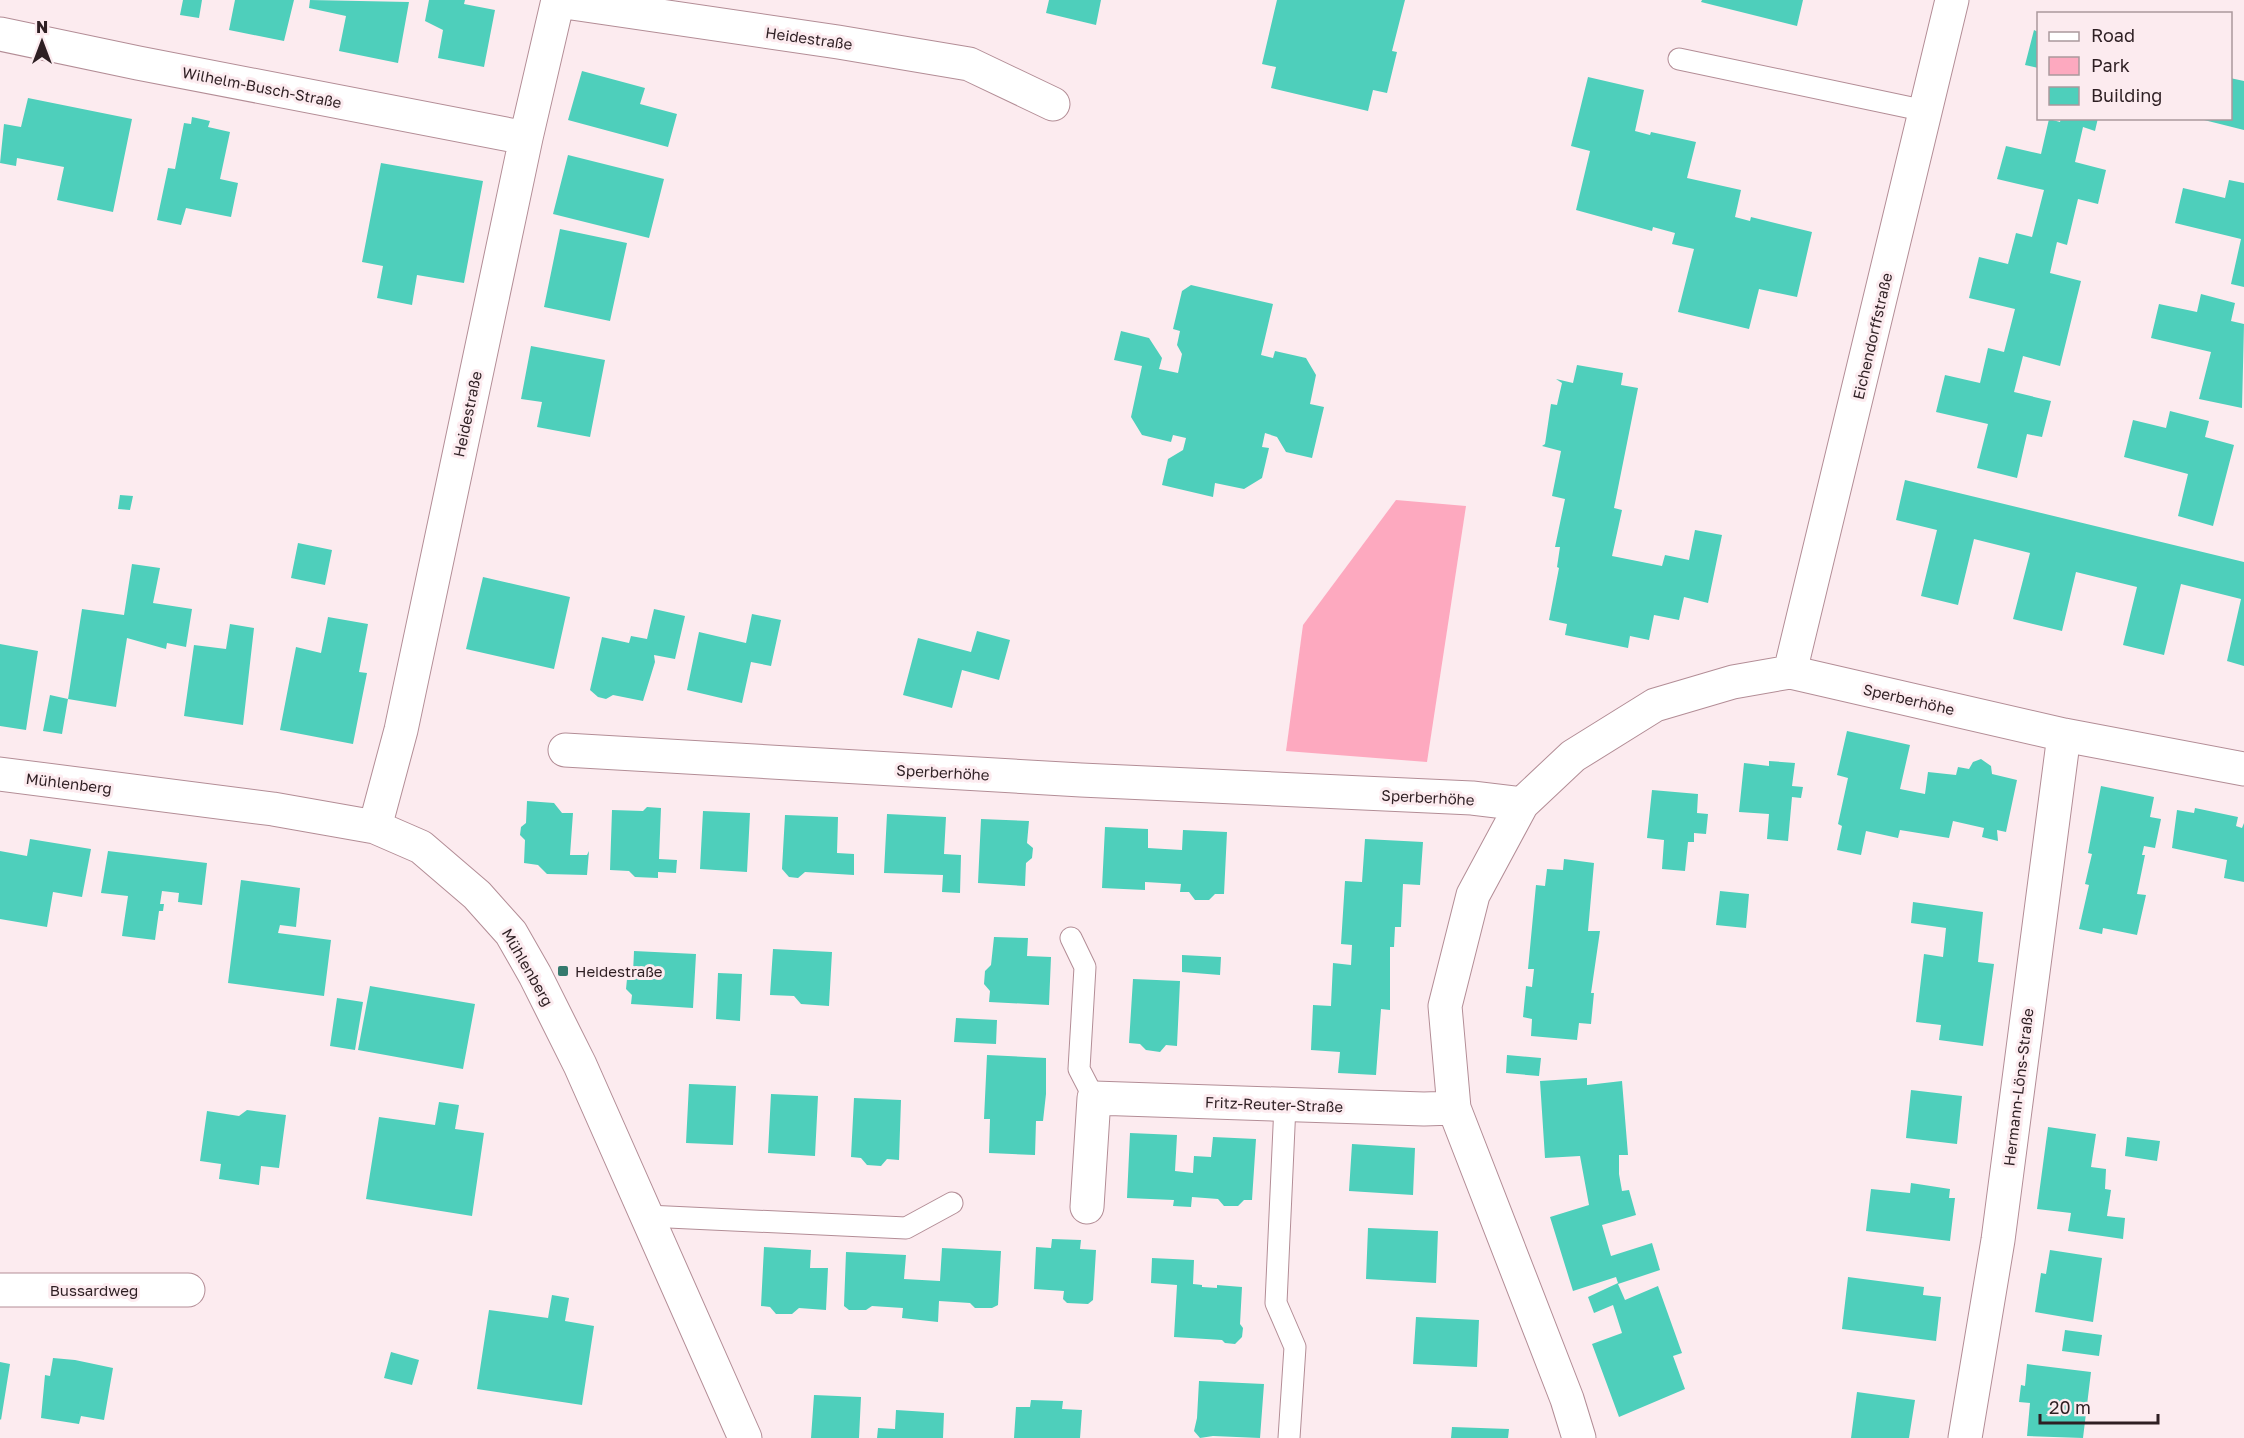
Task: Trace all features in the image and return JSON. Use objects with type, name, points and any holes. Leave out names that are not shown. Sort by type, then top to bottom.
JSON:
[{"type":"street","name":"Eichendorffstraße","points":[[1790,672],[1952,0]]},
{"type":"street","name":"Heidestraße","points":[[375,827],[400,730],[526,138],[558,1],[826,40],[969,64],[1053,104]]},
{"type":"street","name":"Wilhelm-Busch-Straße","points":[[0,34],[161,68],[526,138]]},
{"type":"street","name":"Sperberhöhe","points":[[565,750],[1069,779],[1472,798],[1522,804],[1573,756],[1655,705],[1733,682],[1790,672],[2064,735],[2244,769]]},
{"type":"street","name":"Hermann-Löns-Straße","points":[[1965,1438],[1998,1240],[2064,735]]},
{"type":"street","name":"Mühlenberg","points":[[0,774],[273,809],[375,827],[421,847],[477,895],[511,933],[535,975],[580,1065],[745,1438]]},
{"type":"street","points":[[1522,804],[1473,895],[1446,1006],[1454,1108],[1567,1399],[1579,1438]]},
{"type":"street","points":[[1087,1207],[1094,1098]]},
{"type":"street","name":"Fritz-Reuter-Straße","points":[[1094,1098],[1454,1108]]},
{"type":"street","name":"Bussardweg","points":[[0,1290],[188,1290]]},
{"type":"lane","points":[[1679,59],[1926,111]]},
{"type":"lane","points":[[1071,938],[1084,967],[1079,1070],[1094,1098]]},
{"type":"lane","points":[[1285,1105],[1275,1303],[1295,1347],[1290,1438]]},
{"type":"lane","points":[[647,1216],[906,1228],[952,1203]]},
{"type":"green space","points":[[1396,500],[1466,506],[1427,762],[1286,751],[1303,625]]},
{"type":"building","points":[[183,0],[202,0],[199,18],[180,15]]},
{"type":"building","points":[[235,0],[294,0],[284,41],[229,30]]},
{"type":"building","points":[[310,0],[409,2],[398,63],[339,51],[346,16],[309,8]]},
{"type":"building","points":[[429,0],[465,0],[464,4],[495,10],[484,67],[438,58],[443,30],[425,21]]},
{"type":"building","points":[[1049,0],[1101,0],[1096,25],[1046,13]]},
{"type":"building","points":[[1277,0],[1405,0],[1392,51],[1397,52],[1387,93],[1373,90],[1368,111],[1271,88],[1276,67],[1262,64]]},
{"type":"building","points":[[1702,0],[1803,0],[1797,26],[1701,2]]},
{"type":"building","points":[[2034,30],[2037,32],[2037,68],[2025,65]]},
{"type":"building","points":[[582,71],[645,88],[640,104],[677,114],[668,147],[568,120]]},
{"type":"building","points":[[1588,77],[1644,90],[1635,131],[1650,135],[1651,132],[1696,142],[1687,178],[1741,190],[1735,217],[1750,221],[1751,217],[1812,232],[1797,297],[1759,289],[1749,329],[1678,312],[1694,249],[1672,244],[1675,233],[1653,227],[1652,231],[1576,210],[1590,151],[1571,146]]},
{"type":"building","points":[[2232,78],[2244,81],[2244,130],[2204,120],[2232,120]]},
{"type":"building","points":[[28,98],[132,119],[113,212],[57,200],[64,167],[17,158],[16,166],[0,163],[4,124],[21,127]]},
{"type":"building","points":[[192,117],[210,121],[208,127],[230,132],[220,179],[238,183],[231,217],[186,208],[181,225],[157,220],[168,168],[175,169],[184,123],[191,124]]},
{"type":"building","points":[[2049,120],[2060,122],[2060,120],[2098,120],[2095,131],[2083,127],[2075,162],[2106,170],[2098,204],[2078,199],[2067,245],[2057,242],[2050,273],[2081,281],[2060,366],[2023,356],[2014,392],[2051,401],[2042,437],[2027,434],[2017,478],[1977,468],[1988,424],[1936,412],[1945,375],[1980,383],[1988,348],[2004,352],[2015,309],[1969,298],[1979,257],[2008,264],[2016,233],[2032,237],[2044,190],[1997,179],[2006,146],[2041,154]]},
{"type":"building","points":[[568,155],[664,179],[649,238],[553,214]]},
{"type":"building","points":[[381,163],[483,181],[464,283],[417,275],[412,305],[377,298],[383,266],[362,262]]},
{"type":"building","points":[[2229,180],[2244,183],[2244,287],[2231,284],[2241,239],[2175,223],[2183,188],[2225,198]]},
{"type":"building","points":[[560,229],[627,243],[610,321],[544,307]]},
{"type":"building","points":[[1191,285],[1273,304],[1261,355],[1273,358],[1275,351],[1306,358],[1316,375],[1310,404],[1324,407],[1312,458],[1286,452],[1277,437],[1265,433],[1262,447],[1269,448],[1262,478],[1244,489],[1215,483],[1213,497],[1162,485],[1168,459],[1183,450],[1186,438],[1173,435],[1171,442],[1142,435],[1131,417],[1142,366],[1114,360],[1121,331],[1149,338],[1162,358],[1159,369],[1178,373],[1182,354],[1177,345],[1180,331],[1173,329],[1182,291]]},
{"type":"building","points":[[2201,294],[2235,303],[2231,321],[2244,324],[2242,408],[2199,399],[2211,352],[2151,338],[2159,304],[2197,312]]},
{"type":"building","points":[[531,346],[605,360],[590,437],[537,427],[542,402],[521,399]]},
{"type":"building","points":[[1577,365],[1623,373],[1621,385],[1638,388],[1614,508],[1622,510],[1612,556],[1662,566],[1665,555],[1689,560],[1695,530],[1722,535],[1708,603],[1684,597],[1679,620],[1654,615],[1649,640],[1630,636],[1628,648],[1565,635],[1567,624],[1549,620],[1559,568],[1557,567],[1560,547],[1555,547],[1565,499],[1552,496],[1561,451],[1542,446],[1545,444],[1551,404],[1557,405],[1562,383],[1556,379],[1573,383]]},
{"type":"building","points":[[2170,411],[2209,421],[2205,437],[2234,445],[2213,526],[2178,516],[2188,474],[2124,457],[2133,420],[2166,428]]},
{"type":"building","points":[[1905,480],[2244,562],[2244,666],[2227,661],[2241,599],[2181,584],[2164,655],[2123,645],[2137,587],[2076,572],[2062,631],[2013,619],[2030,553],[1974,539],[1958,605],[1921,596],[1937,530],[1896,520]]},
{"type":"building","points":[[120,495],[133,496],[130,510],[118,509]]},
{"type":"building","points":[[298,543],[332,550],[325,585],[291,578]]},
{"type":"building","points":[[132,564],[160,568],[153,603],[192,609],[186,647],[167,643],[166,649],[127,638],[116,707],[68,699],[82,609],[124,615]]},
{"type":"building","points":[[483,577],[570,597],[554,669],[466,649]]},
{"type":"building","points":[[654,609],[685,616],[675,659],[654,655],[655,662],[643,701],[613,695],[606,699],[598,697],[590,690],[602,637],[629,643],[631,636],[647,639]]},
{"type":"building","points":[[752,614],[781,620],[771,666],[751,662],[742,703],[687,690],[699,632],[746,643]]},
{"type":"building","points":[[328,617],[368,624],[359,672],[367,673],[353,744],[280,730],[296,647],[321,653]]},
{"type":"building","points":[[230,624],[254,628],[243,725],[184,716],[194,645],[226,649]]},
{"type":"building","points":[[977,631],[1010,640],[999,680],[962,670],[952,708],[903,695],[918,638],[971,652]]},
{"type":"building","points":[[0,644],[38,651],[26,730],[0,726]]},
{"type":"building","points":[[50,695],[68,699],[62,734],[43,731]]},
{"type":"building","points":[[1847,731],[1910,745],[1900,789],[1925,794],[1928,772],[1956,775],[1958,767],[1969,769],[1973,762],[1981,759],[1991,766],[1992,774],[2017,780],[2006,832],[1997,830],[1998,841],[1982,837],[1984,828],[1953,821],[1949,838],[1900,830],[1898,838],[1866,831],[1861,855],[1837,850],[1842,826],[1838,824],[1848,778],[1837,775]]},
{"type":"building","points":[[1769,761],[1795,763],[1792,786],[1803,787],[1801,798],[1792,797],[1788,841],[1767,839],[1769,814],[1739,812],[1744,763],[1769,766]]},
{"type":"building","points":[[2101,786],[2154,797],[2150,817],[2161,819],[2155,848],[2144,846],[2142,855],[2145,855],[2137,894],[2146,895],[2137,935],[2103,928],[2102,934],[2079,929],[2089,885],[2085,884],[2092,854],[2088,853]]},
{"type":"building","points":[[1652,790],[1698,794],[1697,813],[1708,814],[1706,834],[1694,833],[1694,842],[1688,842],[1685,871],[1662,869],[1664,840],[1647,838]]},
{"type":"building","points":[[527,801],[554,803],[562,813],[573,813],[570,855],[587,855],[589,851],[587,875],[547,874],[538,865],[524,863],[525,840],[520,835],[521,827],[526,823]]},
{"type":"building","points":[[647,807],[661,808],[659,859],[677,860],[676,873],[658,872],[658,878],[635,877],[629,871],[610,870],[612,810],[643,811]]},
{"type":"building","points":[[2195,808],[2238,817],[2236,826],[2242,828],[2244,823],[2244,882],[2224,878],[2227,860],[2172,848],[2177,810],[2194,813]]},
{"type":"building","points":[[703,811],[750,813],[747,872],[700,869]]},
{"type":"building","points":[[887,814],[946,817],[944,854],[961,855],[960,893],[942,892],[943,875],[884,873]]},
{"type":"building","points":[[785,815],[838,817],[837,853],[854,854],[854,875],[805,872],[798,878],[789,877],[782,869]]},
{"type":"building","points":[[981,819],[1029,821],[1027,843],[1033,848],[1032,858],[1026,863],[1025,886],[978,883]]},
{"type":"building","points":[[1105,827],[1148,829],[1148,848],[1182,850],[1183,830],[1227,832],[1224,894],[1215,894],[1209,900],[1195,900],[1189,892],[1180,892],[1181,884],[1145,882],[1145,890],[1102,888]]},
{"type":"building","points":[[30,839],[91,849],[82,897],[53,892],[47,927],[0,919],[0,851],[27,856]]},
{"type":"building","points":[[1365,839],[1423,842],[1420,885],[1403,884],[1401,927],[1395,927],[1394,947],[1390,947],[1390,1010],[1381,1009],[1376,1075],[1338,1073],[1340,1052],[1311,1050],[1313,1005],[1331,1006],[1333,963],[1351,965],[1352,945],[1341,944],[1345,881],[1362,882]]},
{"type":"building","points":[[108,851],[207,863],[202,905],[178,902],[179,893],[162,891],[160,904],[164,904],[163,911],[159,911],[155,940],[122,936],[128,896],[101,893]]},
{"type":"building","points":[[1564,859],[1594,863],[1588,931],[1600,931],[1591,993],[1594,993],[1591,1024],[1579,1023],[1577,1040],[1531,1036],[1532,1019],[1523,1017],[1526,986],[1532,987],[1534,969],[1528,969],[1536,885],[1545,886],[1547,869],[1563,870]]},
{"type":"building","points":[[241,880],[300,888],[296,927],[280,925],[278,933],[331,940],[324,996],[228,983]]},
{"type":"building","points":[[1720,891],[1749,894],[1746,928],[1716,925]]},
{"type":"building","points":[[1913,902],[1983,912],[1978,962],[1994,964],[1983,1046],[1939,1040],[1941,1025],[1916,1022],[1924,954],[1943,957],[1946,928],[1911,923]]},
{"type":"building","points":[[994,937],[1028,938],[1027,956],[1051,957],[1049,1005],[989,1002],[990,991],[984,984],[985,971],[991,965]]},
{"type":"building","points":[[773,949],[832,952],[829,1006],[801,1004],[794,996],[770,995]]},
{"type":"building","points":[[634,951],[696,954],[693,1008],[631,1004],[632,995],[626,989],[627,979],[633,973]]},
{"type":"building","points":[[1182,955],[1221,957],[1220,975],[1182,972]]},
{"type":"building","points":[[718,973],[742,974],[740,1021],[716,1019]]},
{"type":"building","points":[[1133,979],[1180,981],[1177,1046],[1166,1045],[1160,1052],[1146,1050],[1140,1044],[1129,1043]]},
{"type":"building","points":[[370,986],[475,1004],[463,1069],[358,1050]]},
{"type":"building","points":[[337,998],[363,1002],[355,1050],[330,1046]]},
{"type":"building","points":[[956,1018],[997,1020],[996,1044],[954,1042]]},
{"type":"building","points":[[987,1055],[1046,1058],[1043,1121],[1036,1121],[1035,1155],[989,1153],[990,1119],[984,1119]]},
{"type":"building","points":[[1507,1055],[1541,1058],[1539,1076],[1506,1073]]},
{"type":"building","points":[[1587,1078],[1587,1085],[1622,1081],[1628,1155],[1619,1155],[1619,1174],[1622,1191],[1629,1190],[1636,1215],[1602,1225],[1611,1256],[1652,1243],[1660,1270],[1618,1284],[1625,1300],[1658,1286],[1682,1353],[1673,1356],[1685,1389],[1619,1417],[1592,1344],[1622,1333],[1613,1305],[1594,1313],[1588,1297],[1618,1283],[1616,1277],[1573,1291],[1550,1217],[1589,1205],[1580,1156],[1545,1158],[1540,1081]]},
{"type":"building","points":[[689,1084],[736,1086],[733,1145],[686,1143]]},
{"type":"building","points":[[1911,1090],[1962,1096],[1957,1144],[1906,1138]]},
{"type":"building","points":[[771,1094],[818,1096],[815,1156],[768,1153]]},
{"type":"building","points":[[854,1098],[901,1100],[899,1160],[887,1159],[881,1166],[867,1165],[861,1158],[851,1157]]},
{"type":"building","points":[[439,1102],[459,1105],[455,1129],[484,1133],[472,1216],[366,1199],[379,1117],[435,1125]]},
{"type":"building","points":[[247,1110],[286,1115],[279,1168],[261,1166],[259,1185],[219,1179],[221,1164],[200,1161],[207,1111],[239,1116]]},
{"type":"building","points":[[2048,1127],[2096,1134],[2091,1167],[2106,1169],[2105,1189],[2111,1190],[2107,1216],[2125,1218],[2123,1239],[2068,1231],[2071,1213],[2037,1209]]},
{"type":"building","points":[[1130,1133],[1177,1135],[1175,1171],[1193,1173],[1194,1156],[1211,1157],[1213,1137],[1256,1139],[1252,1200],[1244,1200],[1238,1206],[1224,1206],[1218,1199],[1192,1197],[1191,1207],[1173,1206],[1174,1200],[1127,1198]]},
{"type":"building","points":[[2127,1137],[2160,1141],[2157,1161],[2125,1156]]},
{"type":"building","points":[[1352,1144],[1415,1148],[1413,1195],[1349,1191]]},
{"type":"building","points":[[1911,1183],[1950,1189],[1949,1198],[1955,1198],[1950,1241],[1866,1231],[1871,1189],[1910,1193]]},
{"type":"building","points":[[1368,1228],[1438,1231],[1436,1283],[1366,1279]]},
{"type":"building","points":[[1052,1239],[1081,1240],[1080,1249],[1096,1250],[1093,1300],[1088,1304],[1067,1303],[1063,1299],[1064,1291],[1034,1289],[1036,1247],[1051,1248]]},
{"type":"building","points":[[764,1247],[811,1250],[810,1268],[828,1268],[826,1310],[799,1308],[792,1314],[776,1314],[770,1307],[761,1306]]},
{"type":"building","points":[[942,1248],[1001,1251],[998,1305],[992,1308],[975,1308],[970,1303],[939,1301],[938,1322],[902,1318],[903,1308],[872,1306],[866,1310],[849,1310],[844,1306],[846,1252],[906,1255],[904,1279],[940,1281]]},
{"type":"building","points":[[2050,1250],[2102,1258],[2093,1322],[2035,1312],[2041,1273],[2046,1274]]},
{"type":"building","points":[[1152,1258],[1194,1260],[1193,1284],[1202,1285],[1202,1287],[1217,1288],[1217,1285],[1242,1287],[1240,1324],[1243,1328],[1242,1337],[1235,1344],[1225,1343],[1222,1340],[1174,1337],[1177,1285],[1151,1283]]},
{"type":"building","points":[[1848,1277],[1924,1287],[1923,1295],[1941,1297],[1936,1341],[1842,1329]]},
{"type":"building","points":[[552,1295],[569,1298],[565,1321],[594,1326],[582,1405],[477,1389],[489,1310],[548,1318]]},
{"type":"building","points":[[1416,1317],[1479,1320],[1477,1367],[1413,1364]]},
{"type":"building","points":[[2065,1330],[2102,1335],[2099,1356],[2062,1351]]},
{"type":"building","points":[[391,1352],[419,1360],[412,1385],[384,1378]]},
{"type":"building","points":[[53,1358],[113,1368],[104,1420],[81,1416],[79,1424],[41,1418],[45,1375],[50,1376]]},
{"type":"building","points":[[0,1362],[10,1364],[1,1420],[0,1419]]},
{"type":"building","points":[[2027,1364],[2091,1372],[2083,1438],[2027,1436],[2030,1403],[2019,1402],[2021,1385],[2025,1386]]},
{"type":"building","points":[[1199,1381],[1264,1384],[1260,1438],[1213,1436],[1200,1438],[1194,1431]]},
{"type":"building","points":[[1857,1392],[1915,1400],[1909,1438],[1851,1438]]},
{"type":"building","points":[[814,1395],[861,1397],[859,1438],[811,1438]]},
{"type":"building","points":[[1031,1400],[1063,1401],[1062,1409],[1082,1410],[1080,1438],[1014,1438],[1016,1407],[1030,1407]]},
{"type":"building","points":[[896,1410],[944,1413],[943,1438],[877,1438],[878,1428],[895,1429]]},
{"type":"building","points":[[1452,1427],[1509,1429],[1508,1438],[1451,1438]]},
{"type":"place","name":"Heidestraße","points":[[563,971]]}]
